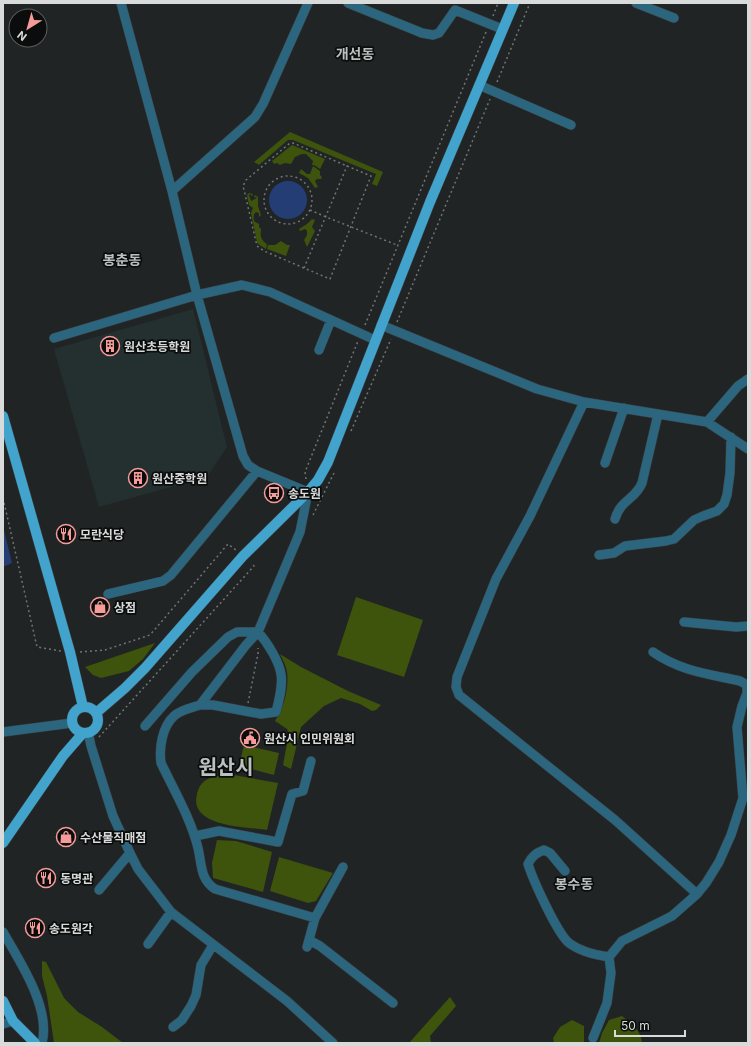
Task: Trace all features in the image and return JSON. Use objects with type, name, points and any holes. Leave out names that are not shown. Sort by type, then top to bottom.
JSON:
[{"type":"main road","points":[[96,713],[125,688],[145,668],[243,556],[308,492],[318,480],[328,462],[430,202],[514,3]]},
{"type":"main road","points":[[3,416],[70,652],[83,707]]},
{"type":"main road","points":[[3,843],[63,756],[97,724],[98,717],[96,713],[90,708],[83,707],[73,714],[72,723],[76,729],[86,733]]},
{"type":"main road","points":[[3,1001],[13,1021],[35,1043]]},
{"type":"street","points":[[121,3],[172,192],[197,295],[243,456],[248,465],[257,471],[308,492],[300,532],[258,632],[246,645],[200,705]]},
{"type":"street","points":[[172,192],[255,117],[263,104],[308,3]]},
{"type":"street","points":[[348,3],[422,33],[433,35],[439,33],[455,10],[502,29]]},
{"type":"street","points":[[636,3],[674,18]]},
{"type":"street","points":[[479,85],[571,125]]},
{"type":"street","points":[[54,338],[197,295],[242,285],[270,292],[375,340]]},
{"type":"street","points":[[319,350],[330,320]]},
{"type":"street","points":[[381,325],[537,389],[584,402],[707,422],[748,449]]},
{"type":"street","points":[[707,422],[738,386],[748,379]]},
{"type":"street","points":[[584,402],[530,516],[496,579],[457,677],[456,687],[460,695],[614,820],[697,894]]},
{"type":"street","points":[[605,463],[624,408]]},
{"type":"street","points":[[615,519],[618,510],[624,502],[638,491],[642,483],[658,414]]},
{"type":"street","points":[[599,555],[614,553],[625,546],[674,539],[694,520],[717,511],[724,504],[727,495],[730,473],[731,437]]},
{"type":"street","points":[[108,594],[163,581],[171,575],[257,471]]},
{"type":"street","points":[[684,622],[736,627],[748,626]]},
{"type":"street","points":[[145,726],[192,672],[228,637],[236,632],[258,632],[266,641],[281,673],[281,686],[276,712],[261,714],[213,705],[200,705],[181,712],[174,716],[165,730],[160,751],[161,763],[195,836],[203,878],[208,885],[215,889],[315,918]]},
{"type":"street","points":[[593,1038],[607,1003],[611,973],[609,957],[622,941],[672,916],[697,894],[719,862],[731,835],[744,798],[737,727],[747,693],[746,685],[740,681],[691,671],[663,659],[653,652]]},
{"type":"street","points":[[3,732],[72,723]]},
{"type":"street","points":[[86,733],[114,816],[138,869],[171,912],[286,1001],[333,1043]]},
{"type":"street","points":[[195,836],[219,831],[278,842],[292,794],[303,791],[310,761]]},
{"type":"street","points":[[565,871],[550,853],[544,850],[537,852],[531,857],[528,864],[532,877],[551,915],[559,930],[568,942],[580,950],[594,955],[609,957]]},
{"type":"street","points":[[99,890],[130,852]]},
{"type":"street","points":[[343,867],[315,918],[308,944],[320,946],[393,1003]]},
{"type":"street","points":[[148,944],[171,912]]},
{"type":"street","points":[[3,932],[32,984],[40,1007],[44,1036],[42,1043]]},
{"type":"street","points":[[173,1027],[182,1020],[192,1006],[196,995],[201,965],[213,945]]},
{"type":"street","points":[[3,1024],[13,1021]]},
{"type":"path","points":[[308,492],[305,472],[397,245],[498,3]]},
{"type":"path","points":[[349,438],[530,3]]},
{"type":"path","points":[[290,143],[347,166],[371,176],[330,279],[264,251],[257,246],[245,194],[244,182],[246,180],[290,143]]},
{"type":"path","points":[[304,268],[347,166]]},
{"type":"path","points":[[287,176],[297,178],[306,184],[309,189],[312,199],[310,209],[304,218],[295,223],[285,224],[278,222],[270,216],[265,208],[263,201],[265,191],[271,182],[277,178],[287,176]]},
{"type":"path","points":[[310,209],[326,217],[397,245]]},
{"type":"path","points":[[300,532],[314,514],[334,473]]},
{"type":"path","points":[[3,498],[37,647],[70,652],[105,650],[150,635],[228,544],[254,566],[90,746]]},
{"type":"path","points":[[249,700],[258,654]]},
{"type":"shaded area","points":[[193,309],[227,447],[207,477],[99,507],[54,349]]},
{"type":"green space","points":[[290,132],[383,172],[377,186],[372,184],[376,174],[293,140],[288,140],[259,165],[254,162]]},
{"type":"green space","points":[[292,145],[325,159],[320,169],[312,165],[313,161],[306,154],[295,157],[291,164],[274,164],[272,161]]},
{"type":"green space","points":[[313,166],[320,171],[320,175],[322,177],[321,179],[317,179],[315,181],[318,187],[315,188],[308,178],[299,173],[301,169],[307,174],[310,174]]},
{"type":"green space","points":[[249,193],[253,194],[252,196],[250,194],[249,195],[251,201],[257,198],[254,197],[255,195],[258,197],[258,206],[261,215],[259,217],[259,213],[256,212],[254,214],[254,218],[255,222],[259,224],[261,229],[263,241],[267,244],[266,249],[257,242],[251,213],[253,208],[249,205],[247,195]]},
{"type":"green space","points":[[312,219],[315,220],[312,227],[315,231],[307,247],[304,240],[307,235],[307,231],[305,229],[300,231],[299,229]]},
{"type":"green space","points":[[281,241],[287,245],[290,245],[286,256],[267,249],[268,245],[275,245]]},
{"type":"green space","points":[[356,597],[423,620],[404,677],[337,655]]},
{"type":"green space","points":[[155,643],[143,659],[129,671],[101,678],[93,675],[85,667]]},
{"type":"green space","points":[[280,654],[301,667],[348,691],[381,705],[376,710],[372,711],[360,704],[341,698],[324,706],[301,727],[291,769],[283,765],[289,733],[287,729],[275,721],[283,704],[287,685],[287,670]]},
{"type":"green space","points":[[244,745],[279,753],[274,775],[239,766]]},
{"type":"green space","points":[[228,774],[278,783],[267,830],[221,823],[210,819],[201,813],[197,805],[197,794],[201,784],[208,779]]},
{"type":"green space","points":[[217,840],[236,841],[272,852],[263,892],[213,878],[212,863]]},
{"type":"green space","points":[[279,857],[333,873],[316,901],[308,903],[270,891]]},
{"type":"green space","points":[[42,961],[46,962],[64,998],[78,1012],[102,1027],[123,1043],[54,1043],[47,996],[42,976]]},
{"type":"green space","points":[[450,997],[456,1006],[430,1036],[431,1043],[409,1043]]},
{"type":"green space","points":[[622,1016],[638,1031],[642,1043],[599,1043],[602,1033],[609,1020]]},
{"type":"green space","points":[[572,1020],[584,1026],[584,1043],[554,1043],[553,1038],[560,1027]]},
{"type":"water","points":[[288,181],[301,187],[307,200],[301,213],[288,219],[275,213],[269,200],[275,187]]},
{"type":"water","points":[[3,526],[12,563],[3,567]]},
{"type":"place","name":"원산초등학원","points":[[110,346]]},
{"type":"place","name":"원산중학원","points":[[138,478]]},
{"type":"place","name":"송도원","points":[[274,493]]},
{"type":"place","name":"모란식당","points":[[66,534]]},
{"type":"place","name":"상점","points":[[100,607]]},
{"type":"place","name":"원산시 인민위원회","points":[[250,738]]},
{"type":"place","name":"수산물직매점","points":[[66,837]]},
{"type":"place","name":"동명관","points":[[46,878]]},
{"type":"place","name":"송도원각","points":[[35,928]]},
{"type":"district","name":"개선동","points":[[355,53]]},
{"type":"district","name":"봉춘동","points":[[122,259]]},
{"type":"district","name":"원산시","points":[[226,767]]},
{"type":"district","name":"봉수동","points":[[574,883]]}]
